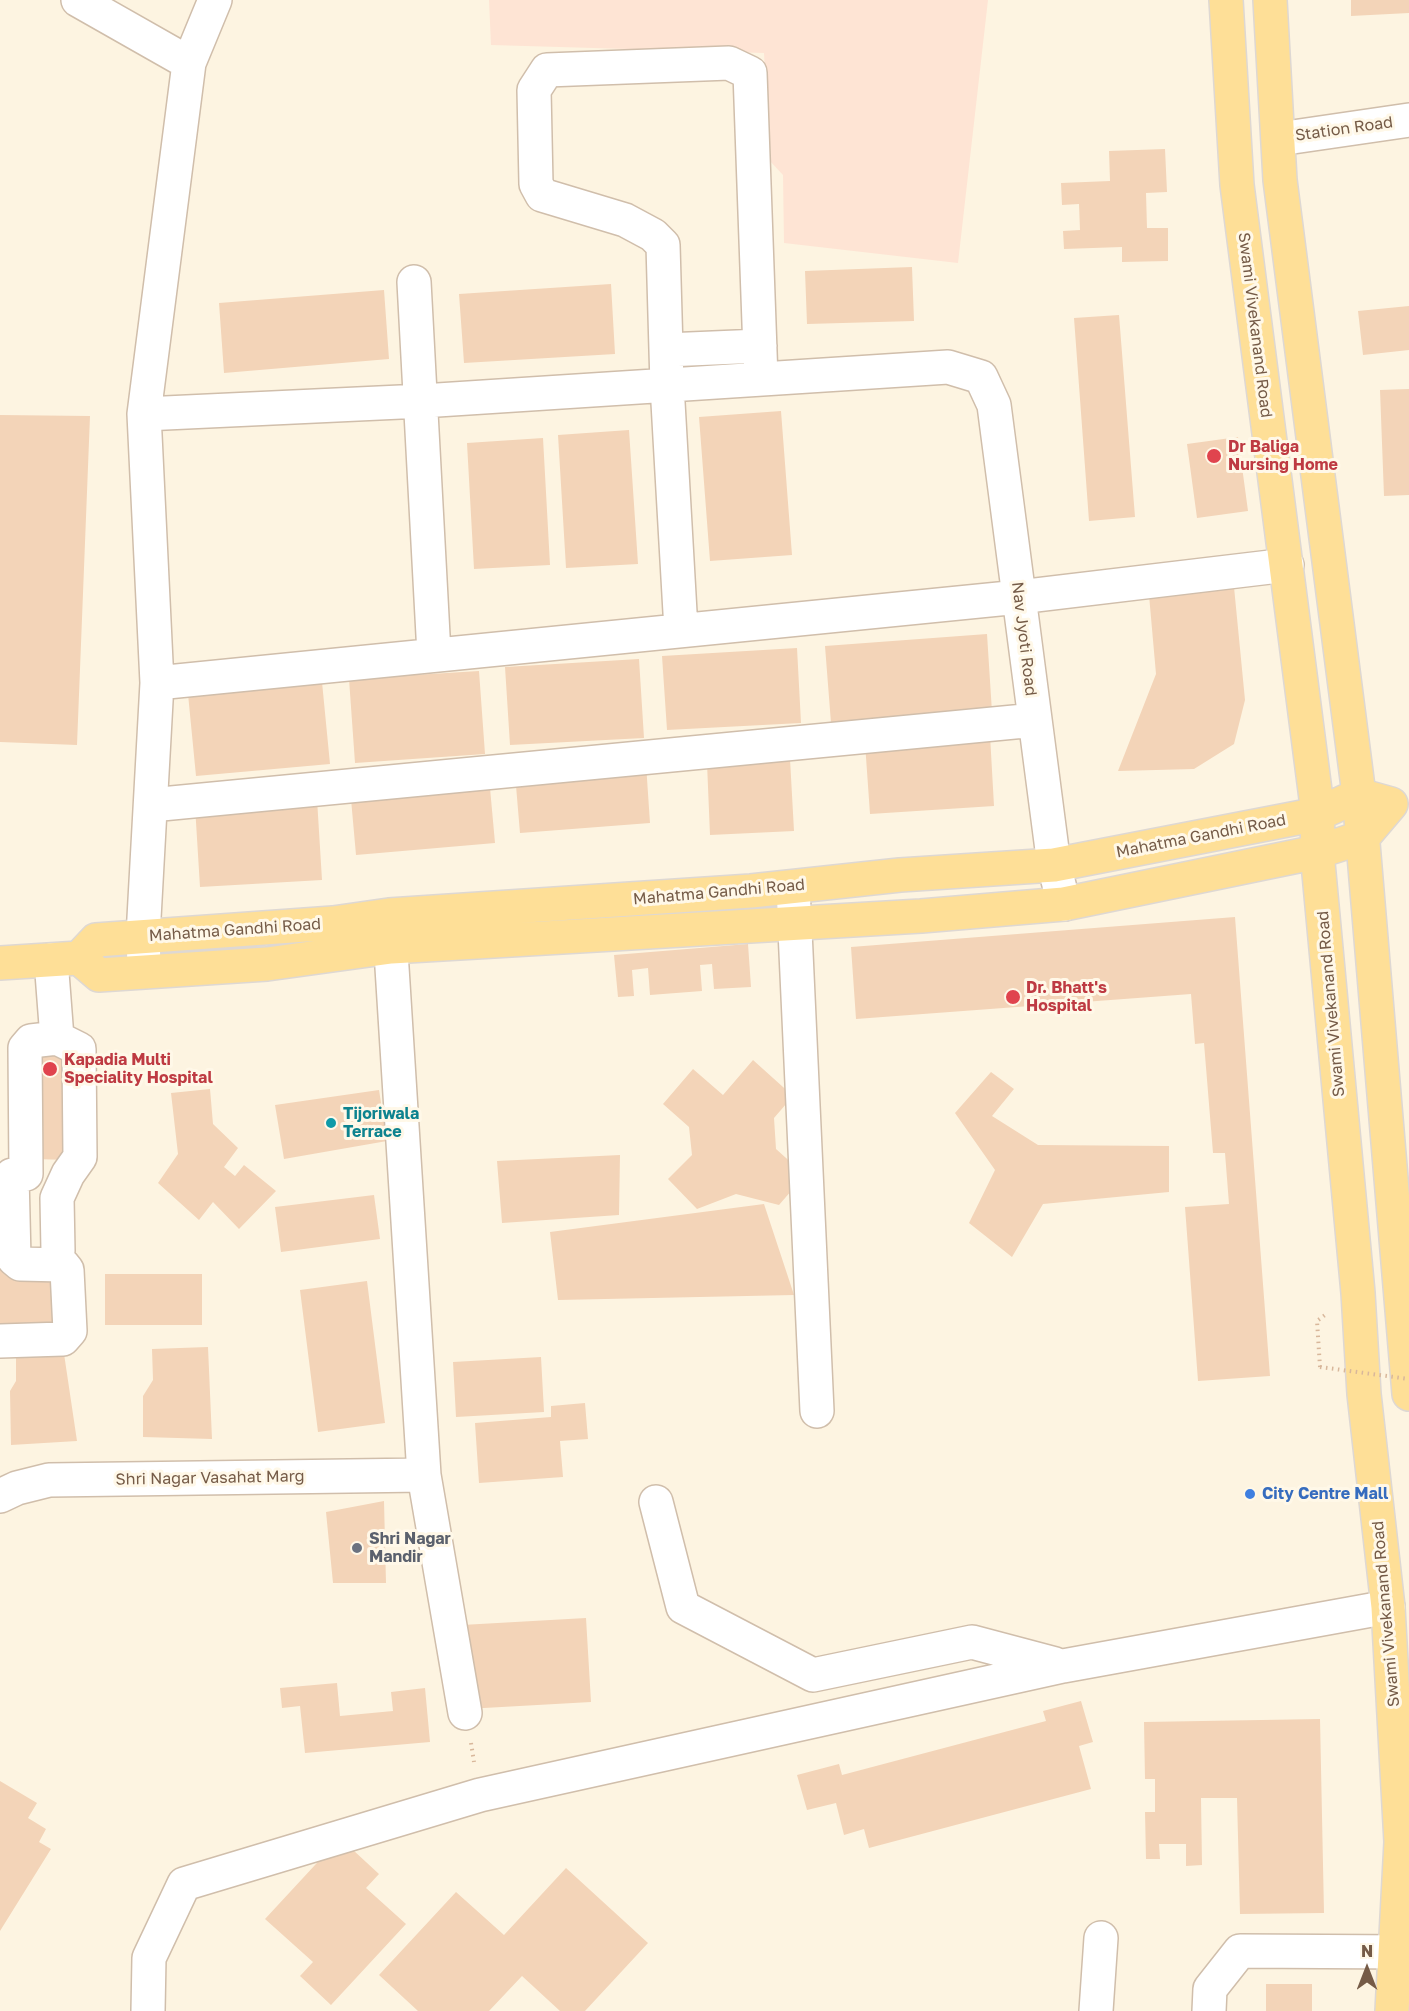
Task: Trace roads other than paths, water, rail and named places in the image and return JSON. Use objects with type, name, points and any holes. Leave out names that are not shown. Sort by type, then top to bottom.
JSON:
[{"type":"main road","name":"Swami Vivekanand Road","points":[[1226,0],[1238,185],[1318,814],[1317,852],[1358,1293],[1364,1394],[1388,1607],[1405,1816],[1402,1951],[1392,2011]]},
{"type":"main road","points":[[1270,0],[1280,180],[1359,795],[1409,1393]]},
{"type":"main road","points":[[1359,795],[1400,801]]},
{"type":"main road","name":"Mahatma Gandhi Road","points":[[65,959],[96,940],[333,923],[389,915],[793,887],[900,875],[1053,865],[1318,814],[1359,795]]},
{"type":"main road","points":[[1363,837],[1400,801]]},
{"type":"main road","name":"Mahatma Gandhi Road","points":[[65,959],[99,975],[267,964],[392,947],[921,916],[1064,903],[1317,852],[1363,837]]},
{"type":"main road","points":[[0,963],[65,959]]},
{"type":"street","points":[[78,0],[189,63]]},
{"type":"street","points":[[144,971],[143,936],[157,683],[144,414],[189,63],[215,0]]},
{"type":"street","points":[[144,414],[422,401],[667,385],[762,379],[750,73],[729,63],[548,70],[534,90],[536,184],[542,195],[625,220],[653,235],[663,245],[667,385],[681,630]]},
{"type":"street","name":"Station Road","points":[[1279,139],[1409,120]]},
{"type":"street","points":[[414,282],[434,654]]},
{"type":"street","points":[[666,350],[760,346]]},
{"type":"street","name":"Nav Jyoti Road","points":[[762,379],[948,367],[981,377],[994,405],[1053,865],[1064,903]]},
{"type":"street","points":[[157,683],[1019,597],[1287,565]]},
{"type":"street","points":[[151,805],[1035,720]]},
{"type":"street","points":[[793,887],[817,1410]]},
{"type":"street","points":[[389,915],[424,1475],[465,1713]]},
{"type":"street","points":[[57,1038],[65,959]]},
{"type":"street","points":[[0,1341],[63,1339],[70,1331],[67,1270],[63,1265],[20,1264],[14,1259],[13,1175],[25,1048],[31,1041],[57,1038],[79,1049],[80,1157],[68,1174],[57,1197],[58,1251]]},
{"type":"street","points":[[13,1175],[68,1174]]},
{"type":"street","name":"Shri Nagar Vasahat Marg","points":[[0,1496],[17,1488],[49,1480],[424,1475]]},
{"type":"street","points":[[656,1502],[683,1607],[813,1675],[972,1642],[1063,1666]]},
{"type":"street","points":[[148,2011],[149,1958],[184,1884],[480,1796],[1063,1666],[1388,1607]]},
{"type":"street","points":[[1096,2011],[1101,1938]]},
{"type":"street","points":[[1209,2011],[1210,1989],[1240,1951],[1402,1951]]},
{"type":"place","name":"Dr Baliga Nursing Home","points":[[1214,456]]},
{"type":"place","name":"Dr. Bhatt's Hospital","points":[[1013,997]]},
{"type":"place","name":"Kapadia Multi Speciality Hospital","points":[[50,1069]]},
{"type":"place","name":"Tijoriwala Terrace","points":[[331,1123]]},
{"type":"place","name":"City Centre Mall","points":[[1250,1494]]},
{"type":"place","name":"Shri Nagar Mandir","points":[[357,1548]]}]
